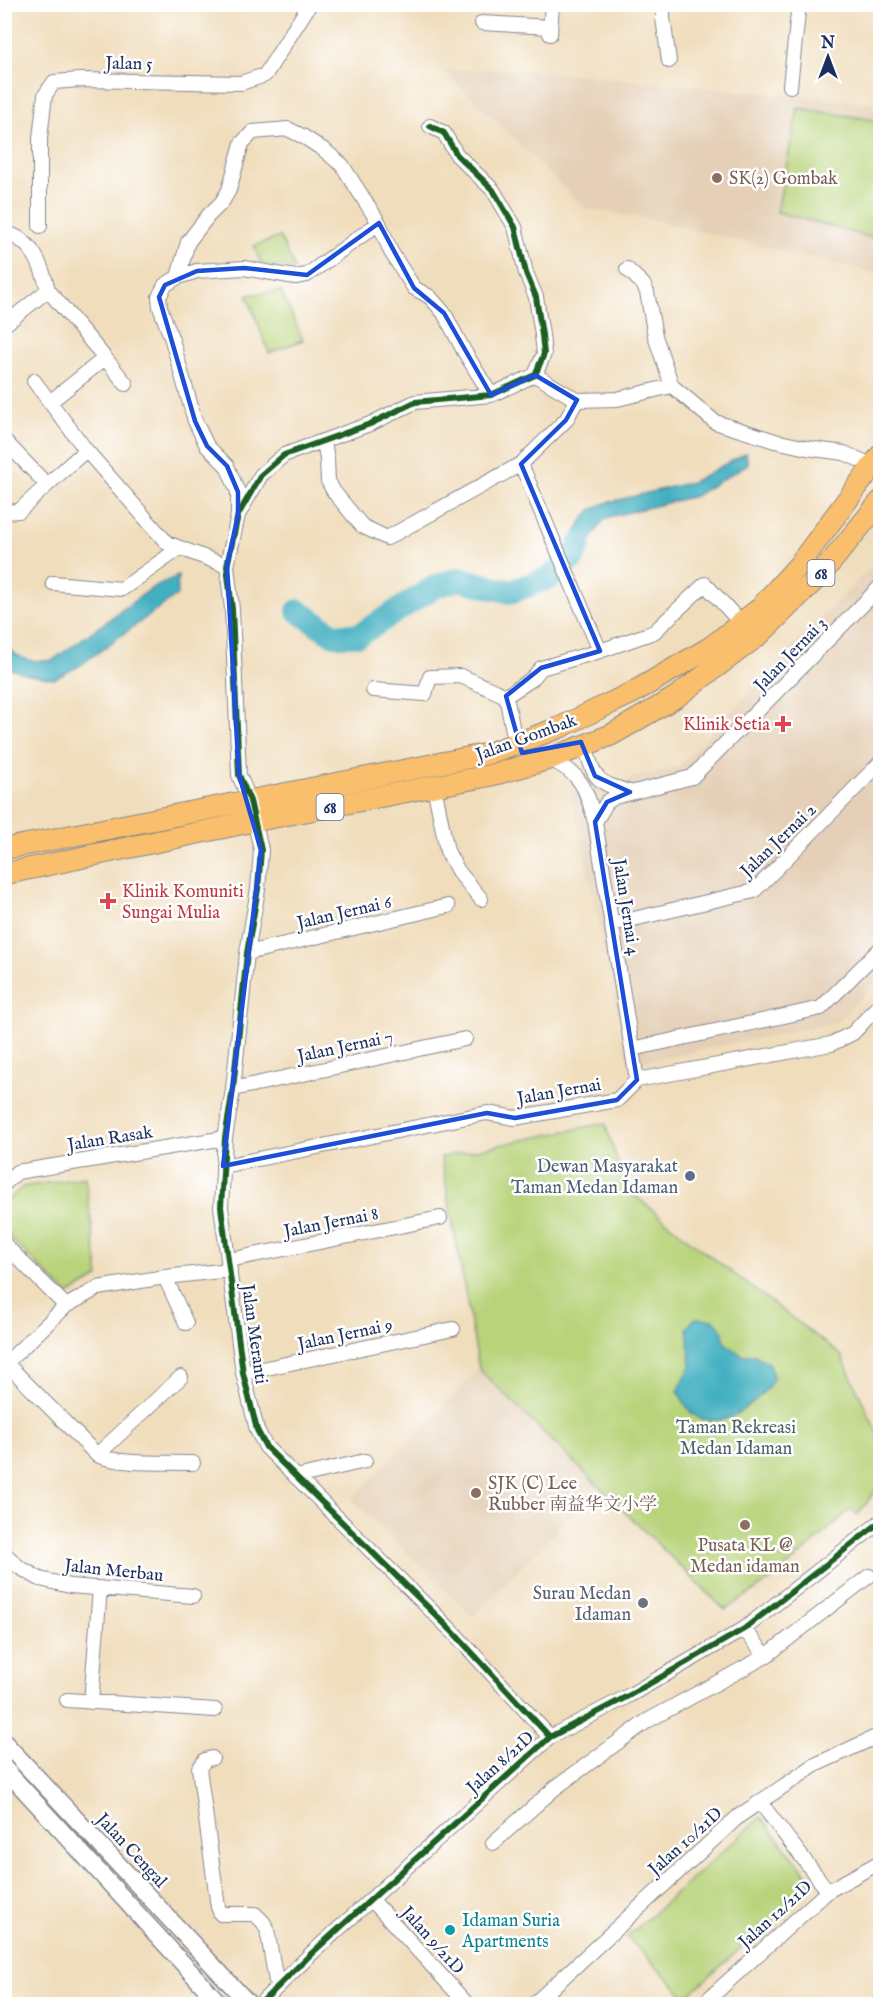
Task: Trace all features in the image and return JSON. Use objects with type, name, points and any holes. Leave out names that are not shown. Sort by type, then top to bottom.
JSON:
[{"type":"main road","name":"Jalan Gombak","points":[[4,874],[487,754],[561,727],[632,693],[711,647],[759,609],[798,566],[877,461]]},
{"type":"main road","name":"Jalan Gombak","points":[[4,849],[434,786],[492,775],[585,746],[631,725],[676,697],[760,634],[822,573],[880,502]]},
{"type":"main road","points":[[487,754],[508,757],[567,742],[581,742],[585,746]]},
{"type":"street","name":"Jalan 5","points":[[40,226],[40,138],[45,95],[54,82],[80,80],[241,83],[265,75],[310,4]]},
{"type":"street","points":[[482,23],[550,30],[552,4]]},
{"type":"street","points":[[663,4],[669,61]]},
{"type":"street","points":[[790,86],[799,4]]},
{"type":"street","points":[[238,515],[261,475],[284,454],[324,442],[370,424],[415,402],[491,395],[535,375],[544,354],[542,335],[536,297],[526,273],[515,227],[493,190],[457,155],[444,133],[429,126]]},
{"type":"street","points":[[178,278],[188,242],[222,202],[229,190],[242,143],[253,132],[288,129],[324,150],[342,165],[379,223],[392,252],[414,288],[429,297],[444,313],[491,395]]},
{"type":"street","points":[[238,515],[238,492],[227,466],[207,446],[195,421],[160,307],[159,297],[165,285],[197,271],[244,268],[295,278],[307,276],[379,223]]},
{"type":"street","points":[[4,232],[25,241],[43,268],[48,290],[126,384]]},
{"type":"street","points":[[627,269],[643,284],[647,292],[655,336],[672,386],[715,422],[786,443],[877,461]]},
{"type":"street","points":[[4,325],[48,290]]},
{"type":"street","points":[[50,402],[105,358]]},
{"type":"street","points":[[535,375],[577,400],[617,399],[672,386]]},
{"type":"street","points":[[34,381],[86,450],[167,543],[227,566]]},
{"type":"street","points":[[324,442],[328,481],[334,492],[362,526],[387,538],[520,464],[566,420],[577,400]]},
{"type":"street","points":[[4,440],[47,485]]},
{"type":"street","points":[[4,512],[19,511],[86,450]]},
{"type":"street","points":[[520,464],[600,651]]},
{"type":"street","name":"Jalan Meranti","points":[[238,515],[227,566],[232,609],[239,775],[252,811],[261,850],[258,889],[247,953],[233,1089],[225,1138],[221,1207],[243,1373],[257,1430],[266,1447],[453,1632],[550,1737]]},
{"type":"street","points":[[53,583],[122,589],[180,548]]},
{"type":"street","points":[[506,696],[532,679],[541,668],[654,632],[705,584],[741,622]]},
{"type":"street","name":"Jalan Jernai 3","points":[[595,822],[607,802],[630,792],[692,777],[880,587]]},
{"type":"street","points":[[373,690],[425,694],[430,677],[461,676],[506,696]]},
{"type":"street","points":[[506,696],[513,731],[518,743]]},
{"type":"street","points":[[585,746],[595,776],[610,786],[630,792]]},
{"type":"street","name":"Jalan Jernai 4","points":[[549,759],[573,772],[582,782],[595,822],[637,1080]]},
{"type":"street","name":"Jalan Jernai 2","points":[[612,924],[754,891],[880,763]]},
{"type":"street","points":[[434,786],[447,851],[458,871],[481,899]]},
{"type":"street","name":"Jalan Jernai 6","points":[[247,953],[448,906]]},
{"type":"street","points":[[632,1049],[821,1008],[880,949]]},
{"type":"street","points":[[637,1080],[831,1044],[853,1033],[880,1004]]},
{"type":"street","name":"Jalan Jernai 7","points":[[233,1089],[465,1038]]},
{"type":"street","name":"Jalan Jernai","points":[[223,1166],[487,1113],[515,1118],[617,1100],[637,1080]]},
{"type":"street","name":"Jalan Rasak","points":[[4,1184],[17,1172],[225,1138]]},
{"type":"street","name":"Jalan Jernai 8","points":[[5,1364],[66,1306],[98,1288],[229,1265],[440,1218]]},
{"type":"street","points":[[4,1244],[66,1306]]},
{"type":"street","points":[[165,1277],[186,1323]]},
{"type":"street","name":"Jalan Jernai 9","points":[[243,1373],[453,1329]]},
{"type":"street","points":[[5,1364],[97,1455],[104,1458],[193,1463]]},
{"type":"street","points":[[97,1455],[181,1377]]},
{"type":"street","points":[[296,1477],[365,1461]]},
{"type":"street","name":"Jalan 8/21D","points":[[260,2004],[550,1737],[630,1695],[746,1627],[880,1522]]},
{"type":"street","name":"Jalan Merbau","points":[[4,1552],[19,1567],[40,1579],[70,1586],[193,1596]]},
{"type":"street","points":[[493,1843],[555,1788],[647,1721],[768,1655],[869,1576]]},
{"type":"street","points":[[91,1702],[100,1588]]},
{"type":"street","points":[[746,1627],[768,1655]]},
{"type":"street","points":[[67,1700],[215,1710]]},
{"type":"street","name":"Jalan 10/21D","points":[[534,2004],[739,1816],[815,1765],[880,1735]]},
{"type":"street","name":"Jalan Cengal","points":[[4,1742],[249,2004]]},
{"type":"street","points":[[212,1758],[205,1760],[199,1767],[218,1906],[221,1914],[255,1914],[263,1922],[267,1929],[277,1987]]},
{"type":"street","points":[[4,1768],[218,2002]]},
{"type":"street","points":[[760,1802],[828,1891]]},
{"type":"street","name":"Jalan 12/21D","points":[[703,2004],[828,1891],[880,1862]]},
{"type":"street","name":"Jalan 9/21D","points":[[372,1900],[467,2004]]},
{"type":"highlighted area","points":[[379,223],[414,288],[444,313],[491,395],[535,375],[577,400],[566,420],[521,464],[600,651],[541,668],[506,696],[522,753],[581,742],[595,776],[630,792],[607,802],[595,822],[637,1080],[617,1100],[515,1118],[487,1113],[223,1166],[261,850],[239,775],[227,566],[238,515],[238,492],[227,466],[207,446],[195,421],[159,297],[165,285],[197,271],[244,268],[307,275]]},
{"type":"shaded area","name":"SK(2) Gombak","points":[[443,70],[527,70],[880,104],[880,274],[648,219],[586,209]]},
{"type":"shaded area","points":[[880,557],[880,977],[837,1022],[629,1065],[571,793],[679,766]]},
{"type":"shaded area","name":"SJK (C) Lee Rubber 南益华文小学","points":[[479,1369],[599,1487],[473,1617],[352,1499]]},
{"type":"green space","points":[[798,108],[880,121],[880,240],[777,212]]},
{"type":"green space","points":[[280,237],[295,269],[261,264],[254,246]]},
{"type":"green space","points":[[281,291],[303,340],[269,353],[247,295]]},
{"type":"green space","name":"Taman Rekreasi Medan Idaman","points":[[605,1123],[626,1188],[689,1240],[841,1355],[880,1439],[880,1484],[860,1512],[857,1515],[851,1509],[777,1576],[725,1610],[479,1369],[441,1157]]},
{"type":"green space","points":[[85,1177],[99,1277],[68,1295],[5,1233],[5,1203],[22,1187]]},
{"type":"green space","points":[[761,1817],[814,1883],[686,1997],[627,1937]]},
{"type":"water","points":[[746,453],[748,464],[695,496],[612,516],[604,520],[573,572],[564,554],[582,521],[591,510],[606,503],[692,482]]},
{"type":"water","points":[[178,576],[177,595],[79,666],[54,679],[29,675],[5,667],[5,646],[16,655],[27,659],[53,660],[155,586]]},
{"type":"water","points":[[695,1318],[714,1320],[722,1329],[725,1343],[742,1355],[755,1355],[770,1364],[773,1377],[767,1388],[748,1406],[729,1418],[713,1420],[697,1417],[688,1409],[678,1391],[691,1366],[687,1328]]},
{"type":"waterway","points":[[298,611],[334,635],[359,635],[436,586],[459,579],[510,592],[549,578],[573,558],[579,545]]},
{"type":"cycle path","points":[[430,126],[444,133],[457,155],[493,190],[515,227],[526,273],[536,297],[544,354],[535,375],[491,395],[415,402],[370,424],[284,455],[261,475],[238,515],[227,566],[232,609],[239,775],[250,801],[261,850],[258,889],[247,953],[233,1089],[225,1138],[221,1207],[243,1373],[257,1430],[266,1447],[453,1632],[550,1737]]},
{"type":"cycle path","points":[[260,2004],[312,1953],[550,1737],[630,1695],[744,1629],[880,1522]]},
{"type":"place","name":"SK(2) Gombak","points":[[717,178]]},
{"type":"place","name":"Klinik Setia","points":[[783,724]]},
{"type":"place","name":"Klinik Komuniti Sungai Mulia","points":[[108,901]]},
{"type":"place","name":"Dewan Masyarakat Taman Medan Idaman","points":[[690,1176]]},
{"type":"place","name":"SJK (C) Lee Rubber 南益华文小学","points":[[476,1493]]},
{"type":"place","name":"Pusata KL @ Medan idaman","points":[[745,1525]]},
{"type":"place","name":"Surau Medan Idaman","points":[[643,1603]]},
{"type":"place","name":"Idaman Suria Apartments","points":[[450,1930]]}]
